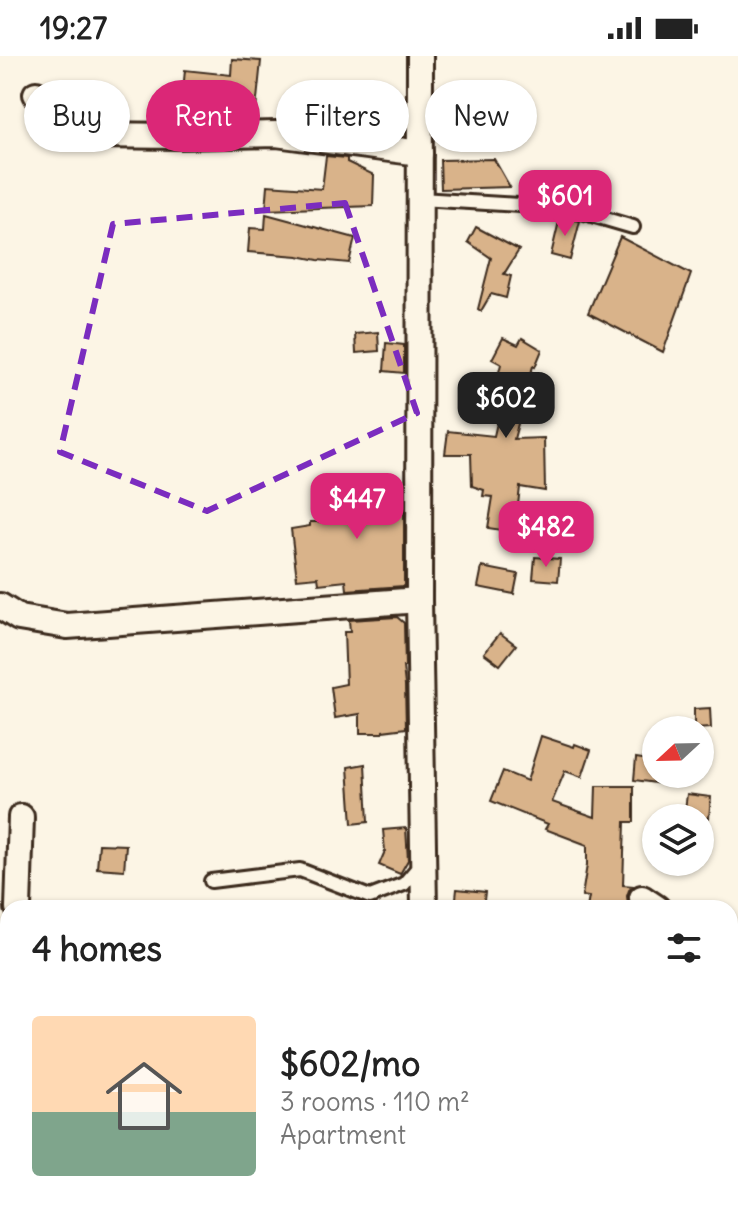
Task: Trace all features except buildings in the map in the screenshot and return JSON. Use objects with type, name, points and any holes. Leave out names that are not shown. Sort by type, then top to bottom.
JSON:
[{"type":"street","points":[[420,56],[419,600],[424,900]]},
{"type":"street","points":[[130,135],[276,134],[420,153]]},
{"type":"street","points":[[0,606],[19,618],[67,626],[419,600]]},
{"type":"street","points":[[18,900],[21,817]]},
{"type":"lane","points":[[420,199],[568,208],[633,227]]},
{"type":"lane","points":[[211,881],[300,870],[370,897],[404,884],[423,862]]},
{"type":"highlighted area","points":[[345,203],[417,413],[207,511],[60,452],[113,224]]}]
